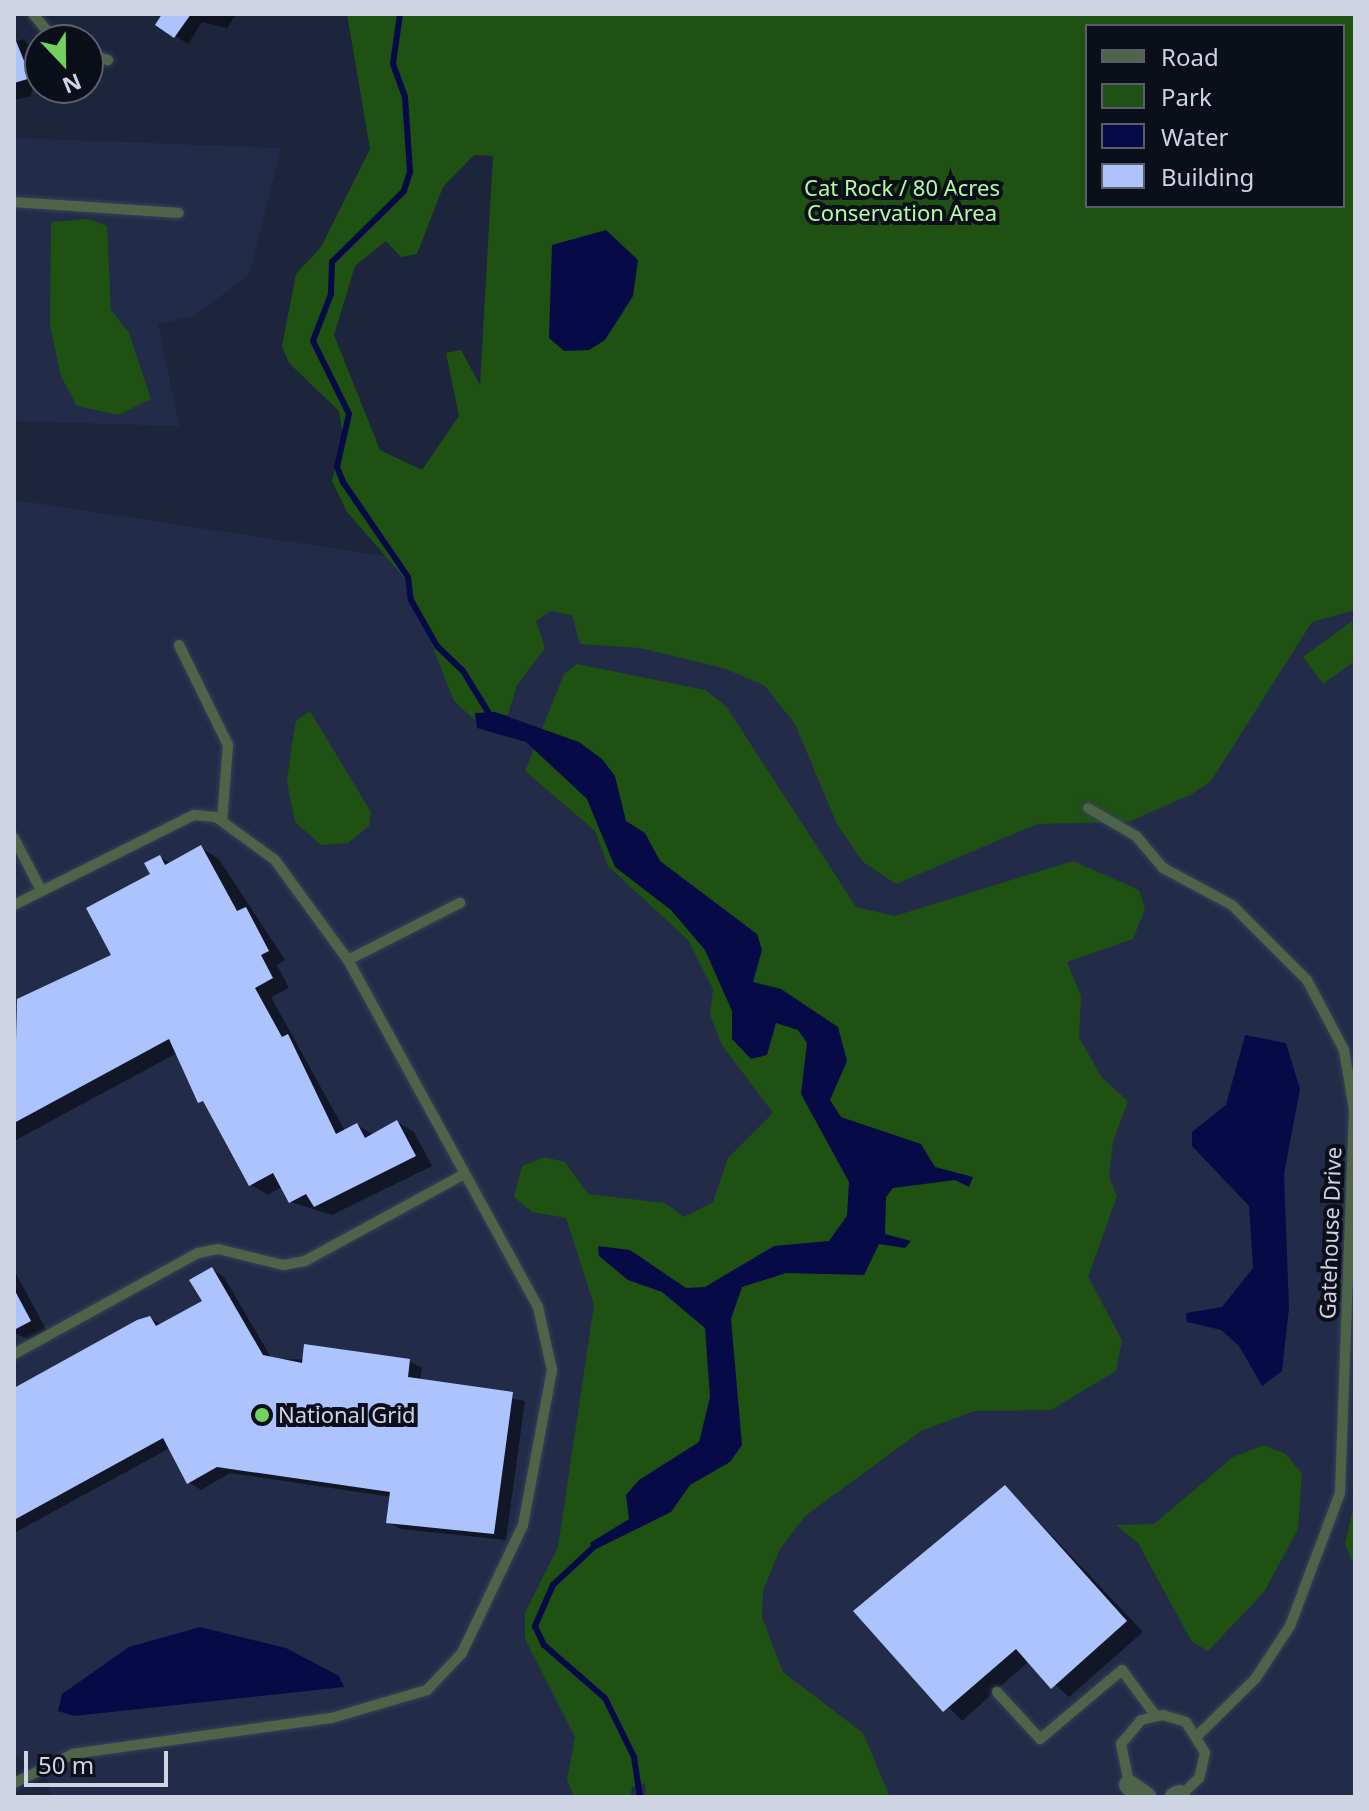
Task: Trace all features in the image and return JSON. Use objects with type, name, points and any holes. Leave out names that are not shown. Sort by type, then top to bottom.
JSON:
[{"type":"lane","points":[[104,59],[108,60]]},
{"type":"lane","points":[[14,202],[179,213]]},
{"type":"lane","points":[[179,645],[228,745],[222,821]]},
{"type":"lane","name":"Gatehouse Drive","points":[[1088,808],[1136,836],[1163,868],[1257,925],[1307,980],[1344,1050],[1354,1110],[1351,1370],[1340,1493],[1310,1587],[1255,1679],[1198,1735]]},
{"type":"lane","points":[[14,905],[172,820],[222,821],[275,860],[348,960],[538,1307],[552,1370],[523,1525],[462,1653],[427,1690],[394,1704],[73,1754],[14,1783]]},
{"type":"lane","points":[[14,838],[41,890]]},
{"type":"lane","points":[[348,960],[460,903]]},
{"type":"lane","points":[[14,1354],[198,1253],[218,1249],[283,1265],[305,1261],[463,1175]]},
{"type":"lane","points":[[997,1692],[1040,1739],[1122,1670],[1155,1715]]},
{"type":"lane","points":[[1136,1793],[1121,1744],[1133,1726],[1155,1715],[1177,1718],[1198,1735],[1204,1764],[1178,1796]]},
{"type":"shaded area","points":[[14,138],[281,148],[249,275],[194,316],[158,324],[179,426],[14,421]]},
{"type":"shaded area","points":[[493,156],[1218,767],[1312,621],[1355,610],[1355,1797],[50,1797],[48,1780],[14,1753],[14,500],[471,569]]},
{"type":"green space","name":"Cat Rock / 80 Acres Conservation Area","points":[[347,14],[1355,14],[1355,610],[1312,622],[1211,781],[1192,794],[1128,822],[1037,824],[896,884],[863,862],[837,824],[795,724],[764,685],[723,668],[640,648],[580,644],[572,615],[550,611],[536,621],[545,648],[517,685],[508,715],[475,714],[476,721],[454,701],[407,581],[347,512],[332,481],[343,436],[339,411],[289,363],[282,346],[296,274],[321,247],[370,149]],"holes":[[[474,155],[493,156],[480,385],[461,350],[446,353],[459,416],[422,470],[380,450],[334,335],[355,266],[386,241],[401,257],[417,254],[443,187]]]},
{"type":"green space","points":[[89,219],[107,226],[111,310],[129,333],[151,399],[118,415],[77,406],[61,376],[50,326],[51,222]]},
{"type":"green space","points":[[1352,621],[1355,661],[1323,684],[1303,657]]},
{"type":"green space","points":[[577,664],[705,690],[726,706],[856,907],[895,916],[1073,861],[1139,890],[1145,909],[1133,939],[1067,962],[1081,996],[1079,1037],[1102,1078],[1128,1101],[1113,1142],[1109,1177],[1117,1196],[1088,1277],[1122,1340],[1116,1371],[1051,1410],[974,1411],[921,1431],[805,1516],[780,1549],[763,1591],[762,1617],[783,1672],[863,1733],[890,1797],[646,1797],[645,1783],[632,1787],[630,1797],[574,1797],[567,1779],[575,1737],[525,1639],[525,1613],[558,1547],[594,1305],[566,1218],[532,1212],[514,1197],[522,1166],[544,1157],[565,1162],[588,1194],[665,1203],[684,1217],[713,1202],[728,1158],[773,1113],[722,1045],[710,1015],[713,989],[688,940],[608,866],[595,831],[525,771],[564,674]]},
{"type":"green space","points":[[310,711],[371,812],[369,826],[348,843],[321,845],[295,822],[287,782],[292,744],[296,721]]},
{"type":"green space","points":[[1264,1445],[1286,1454],[1302,1474],[1298,1529],[1264,1592],[1208,1651],[1192,1642],[1138,1543],[1116,1525],[1154,1524],[1233,1457]]},
{"type":"green space","points":[[1355,1501],[1355,1567],[1345,1544]]},
{"type":"water","points":[[606,230],[638,260],[633,296],[605,340],[589,350],[564,351],[549,338],[552,245]]},
{"type":"water","points":[[495,712],[579,742],[602,759],[615,776],[626,821],[645,833],[660,861],[757,934],[762,950],[753,982],[781,989],[838,1027],[847,1061],[830,1100],[841,1117],[921,1144],[935,1167],[973,1177],[969,1187],[955,1180],[893,1188],[886,1197],[885,1234],[911,1241],[905,1248],[879,1244],[864,1275],[786,1273],[742,1287],[731,1319],[742,1445],[730,1462],[690,1485],[671,1512],[594,1550],[590,1543],[629,1519],[626,1495],[639,1480],[699,1442],[710,1397],[705,1328],[662,1292],[628,1280],[599,1256],[598,1246],[630,1250],[686,1288],[705,1287],[774,1246],[829,1241],[847,1216],[849,1182],[801,1094],[807,1043],[798,1030],[776,1023],[767,1055],[751,1059],[732,1039],[732,1011],[705,950],[671,910],[615,867],[587,799],[526,742],[477,728],[475,713]]},
{"type":"water","points":[[1245,1035],[1286,1043],[1300,1089],[1284,1174],[1289,1308],[1282,1371],[1262,1386],[1239,1346],[1221,1330],[1187,1322],[1186,1313],[1222,1307],[1253,1268],[1249,1206],[1192,1146],[1192,1132],[1226,1105]]},
{"type":"water","points":[[200,1627],[286,1648],[339,1676],[344,1687],[74,1716],[58,1711],[62,1694],[129,1647]]},
{"type":"building","points":[[162,14],[191,14],[174,38],[155,25]]},
{"type":"building","points":[[14,36],[24,61],[24,80],[14,83]]},
{"type":"building","points":[[201,845],[237,911],[246,907],[269,951],[261,955],[273,978],[255,988],[282,1037],[288,1034],[336,1134],[357,1123],[365,1138],[397,1120],[416,1156],[314,1207],[306,1194],[289,1203],[273,1173],[249,1186],[203,1101],[198,1103],[169,1039],[14,1123],[17,999],[111,955],[86,908],[150,874],[144,863],[160,855],[165,865]]},
{"type":"building","name":"National Grid","points":[[212,1267],[263,1355],[302,1363],[304,1344],[410,1359],[408,1377],[513,1392],[494,1534],[386,1523],[390,1492],[217,1467],[187,1484],[163,1438],[14,1520],[14,1388],[137,1320],[150,1316],[156,1326],[202,1301],[189,1280]]},
{"type":"building","points":[[14,1289],[31,1321],[14,1330]]},
{"type":"building","points":[[1005,1485],[1127,1621],[1051,1689],[1016,1649],[943,1712],[853,1611]]},
{"type":"waterway","points":[[400,14],[393,64],[405,97],[410,172],[404,191],[332,262],[331,294],[313,341],[349,414],[337,467],[343,482],[408,577],[411,600],[437,646],[463,671],[490,715]]},
{"type":"waterway","points":[[598,1543],[553,1585],[535,1626],[544,1645],[605,1698],[634,1757],[640,1797]]},
{"type":"place","name":"National Grid","points":[[262,1415]]}]
